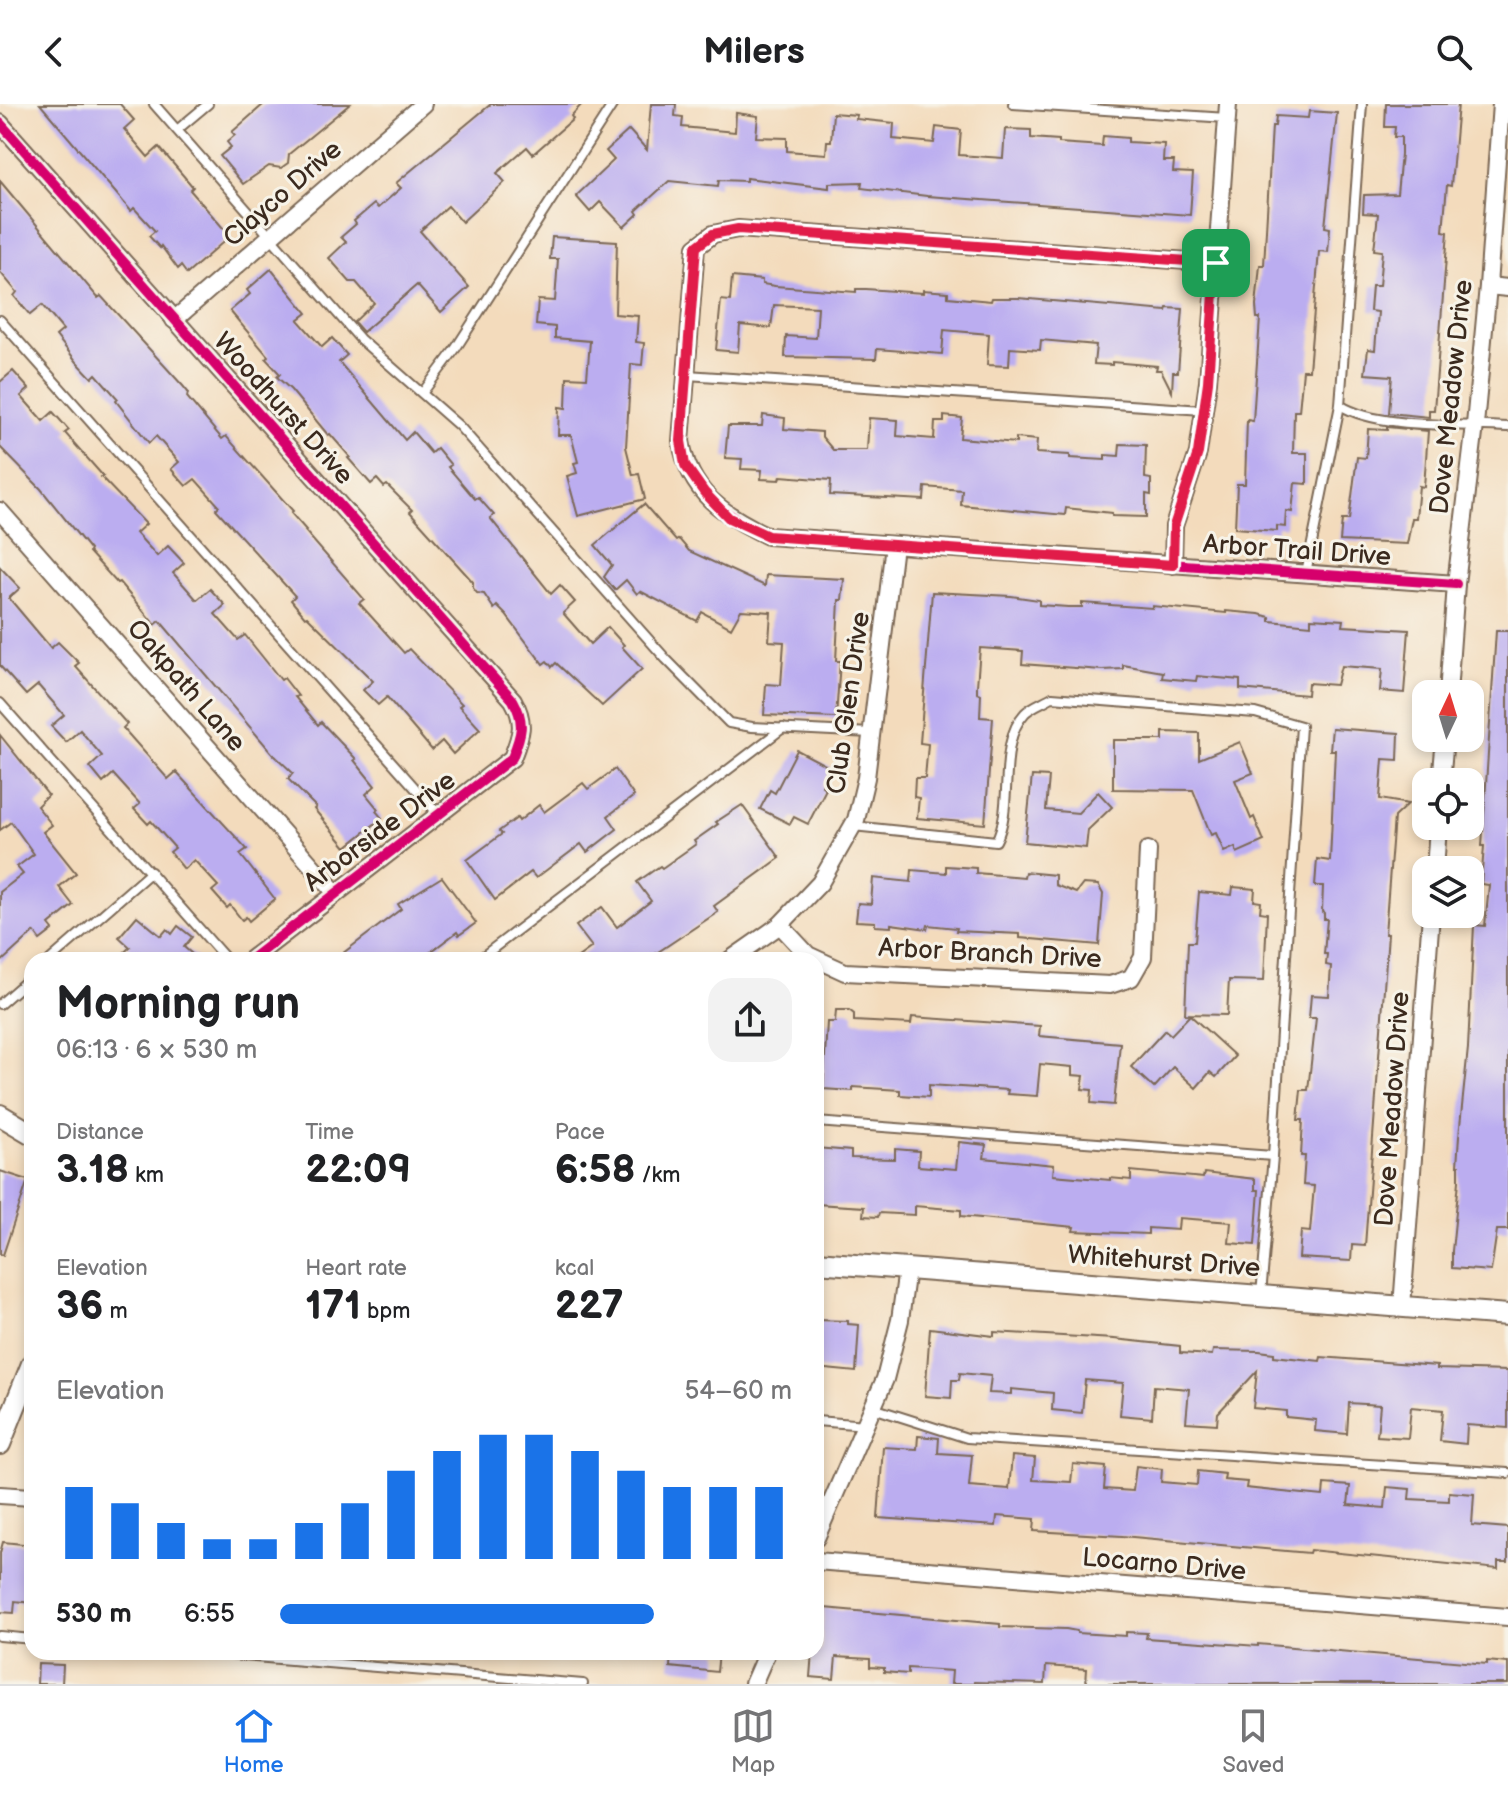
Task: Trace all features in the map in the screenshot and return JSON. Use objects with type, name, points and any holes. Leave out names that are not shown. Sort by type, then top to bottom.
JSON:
[{"type":"street","name":"Clayco Drive","points":[[174,320],[423,104]]},
{"type":"street","name":"Dove Meadow Drive","points":[[1449,680],[1456,584],[1488,286],[1501,104]]},
{"type":"street","points":[[1173,565],[1174,526],[1198,453],[1204,410],[1228,111]]},
{"type":"street","name":"Woodhurst Drive","points":[[0,123],[513,700],[521,713],[524,729]]},
{"type":"street","name":"Arbor Trail Drive","points":[[1216,263],[738,229],[713,234],[696,247],[681,441],[685,465],[704,492],[729,518],[768,536],[1456,584]]},
{"type":"street","points":[[1488,286],[1508,288]]},
{"type":"street","name":"Oakpath Lane","points":[[0,511],[335,892]]},
{"type":"street","name":"Club Glen Drive","points":[[741,952],[780,925],[820,883],[852,826],[866,778],[894,545]]},
{"type":"street","name":"Arborside Drive","points":[[260,952],[512,758],[524,729]]},
{"type":"street","name":"Arbor Branch Drive","points":[[824,962],[845,972],[1110,985],[1131,978],[1143,957],[1148,850]]},
{"type":"street","name":"Arbor Branch Drive","points":[[780,925],[805,952]]},
{"type":"street","name":"Dove Meadow Drive","points":[[1402,1307],[1430,928]]},
{"type":"street","points":[[0,1115],[24,1129]]},
{"type":"street","name":"Whitehurst Drive","points":[[824,1263],[1508,1315]]},
{"type":"street","points":[[824,1520],[885,1379],[900,1320],[907,1269]]},
{"type":"street","points":[[0,1444],[24,1384]]},
{"type":"street","points":[[0,1495],[24,1496]]},
{"type":"street","name":"Locarno Drive","points":[[824,1562],[1508,1617]]},
{"type":"street","points":[[753,1684],[764,1660]]},
{"type":"lane","points":[[154,104],[360,339],[459,426],[729,723],[871,733]]},
{"type":"lane","points":[[177,130],[208,104]]},
{"type":"lane","points":[[423,392],[456,348],[613,104]]},
{"type":"lane","points":[[1013,104],[1228,111]]},
{"type":"lane","points":[[1306,574],[1340,405],[1362,104]]},
{"type":"lane","points":[[0,320],[439,815]]},
{"type":"lane","points":[[687,375],[1204,410]]},
{"type":"lane","points":[[1340,405],[1353,414],[1375,420],[1508,427]]},
{"type":"lane","points":[[852,826],[996,841],[1003,828],[1010,744],[1025,714],[1052,697],[1255,713],[1301,726],[1261,1296]]},
{"type":"lane","points":[[0,703],[220,952]]},
{"type":"lane","points":[[489,952],[783,728]]},
{"type":"lane","points":[[59,952],[151,872]]},
{"type":"lane","points":[[0,1004],[24,983]]},
{"type":"lane","points":[[824,1123],[1273,1156]]},
{"type":"lane","points":[[873,1408],[967,1438],[1508,1473]]},
{"type":"lane","points":[[824,1422],[866,1425]]},
{"type":"lane","points":[[0,1636],[24,1638]]},
{"type":"lane","points":[[291,1660],[583,1684]]},
{"type":"building","points":[[40,104],[120,104],[134,120],[124,129],[148,157],[159,147],[193,187],[190,190],[230,236],[187,274],[181,266],[178,269],[161,246],[149,236],[155,231],[134,208],[131,211]]},
{"type":"building","points":[[264,104],[350,104],[289,154],[288,163],[281,168],[269,166],[243,184],[220,156],[231,147],[227,142],[235,135],[232,132]]},
{"type":"building","points":[[491,104],[582,104],[571,116],[573,119],[533,154],[527,147],[497,173],[505,182],[462,222],[448,206],[420,231],[469,287],[441,312],[417,285],[363,332],[354,322],[374,303],[329,258],[346,242],[341,237],[356,224],[354,221],[374,204],[378,208],[401,188],[396,183]]},
{"type":"building","points":[[651,104],[676,104],[675,116],[683,117],[682,127],[735,132],[736,113],[758,116],[756,137],[787,138],[787,151],[826,154],[827,141],[831,141],[833,113],[894,123],[893,139],[934,143],[936,127],[961,130],[959,155],[1003,158],[1005,129],[1031,130],[1031,138],[1059,140],[1059,143],[1102,146],[1103,136],[1128,138],[1128,142],[1164,144],[1163,161],[1174,161],[1173,172],[1193,173],[1190,215],[927,196],[861,188],[862,182],[829,183],[829,188],[746,178],[746,181],[719,180],[718,186],[669,181],[636,211],[638,214],[624,227],[600,202],[590,212],[576,196],[614,160],[606,151],[629,130],[647,150]]},
{"type":"building","points":[[1386,104],[1458,104],[1451,186],[1447,185],[1443,231],[1448,232],[1434,410],[1429,410],[1429,417],[1389,413],[1392,376],[1365,374],[1368,349],[1375,350],[1378,312],[1370,311],[1372,286],[1379,286],[1382,251],[1374,250],[1378,214],[1363,213],[1364,195],[1397,194],[1401,154],[1401,137],[1394,137],[1395,127],[1385,127]]},
{"type":"building","points":[[1309,111],[1337,113],[1325,227],[1330,228],[1328,252],[1319,251],[1309,370],[1303,370],[1299,411],[1294,411],[1293,453],[1307,453],[1307,484],[1295,483],[1292,512],[1286,511],[1285,527],[1277,526],[1277,531],[1235,528],[1237,484],[1245,484],[1247,420],[1253,421],[1260,318],[1257,318],[1256,306],[1260,265],[1264,265],[1272,126],[1275,126],[1276,116],[1308,118]]},
{"type":"building","points":[[0,181],[98,298],[101,296],[183,386],[188,392],[187,397],[222,439],[226,436],[293,511],[291,513],[305,531],[364,599],[359,603],[404,653],[409,649],[462,704],[459,706],[480,729],[453,754],[442,741],[432,750],[387,697],[378,705],[363,690],[373,681],[305,617],[291,600],[295,596],[216,509],[219,506],[195,479],[186,486],[171,469],[179,462],[156,436],[149,443],[96,374],[92,378],[77,362],[56,336],[63,330],[42,305],[30,315],[14,296],[17,292],[0,272]]},
{"type":"building","points":[[552,237],[617,241],[615,314],[638,316],[636,342],[644,343],[642,365],[631,364],[626,447],[633,475],[639,474],[645,499],[578,516],[567,476],[577,473],[574,463],[578,462],[571,435],[558,435],[559,407],[566,408],[567,377],[587,378],[590,341],[555,338],[555,327],[536,325],[538,300],[555,301],[558,259],[550,259]]},
{"type":"building","points":[[271,269],[307,313],[298,320],[322,347],[332,338],[347,355],[339,362],[405,440],[413,432],[431,453],[437,448],[451,465],[448,467],[475,499],[478,497],[494,515],[490,518],[551,594],[560,585],[575,602],[563,613],[590,644],[608,627],[624,645],[622,647],[642,669],[602,706],[556,663],[552,667],[547,661],[543,664],[506,615],[497,606],[494,609],[484,594],[477,593],[473,582],[410,512],[412,510],[387,485],[384,487],[377,479],[371,484],[277,377],[280,374],[266,359],[268,356],[230,311],[250,294],[247,290]]},
{"type":"building","points":[[732,277],[762,280],[762,284],[775,286],[856,292],[856,289],[866,289],[923,293],[923,290],[948,292],[948,297],[991,301],[992,298],[1018,298],[1166,311],[1167,308],[1183,309],[1178,372],[1173,372],[1172,392],[1161,370],[1156,370],[1157,366],[1112,362],[1112,365],[1094,364],[1096,345],[1041,340],[1040,350],[1010,348],[1009,366],[987,365],[989,334],[944,330],[942,354],[877,349],[876,359],[785,357],[786,336],[816,338],[818,307],[774,305],[771,328],[740,325],[738,352],[716,350],[721,300],[730,301]]},
{"type":"building","points":[[13,371],[29,389],[21,396],[43,421],[53,412],[69,430],[65,433],[101,477],[146,524],[136,533],[157,556],[168,546],[184,563],[173,573],[197,600],[210,589],[225,605],[215,614],[238,640],[245,635],[281,680],[284,678],[318,725],[321,722],[356,759],[375,786],[366,794],[382,818],[346,847],[314,809],[316,807],[288,779],[293,773],[272,753],[160,621],[155,625],[89,552],[41,489],[0,447],[0,382]]},
{"type":"building","points":[[763,415],[785,418],[784,429],[822,432],[822,437],[833,450],[867,450],[869,418],[898,420],[897,436],[934,439],[935,422],[944,422],[944,416],[962,418],[960,438],[1016,443],[1016,438],[1037,440],[1036,453],[1070,455],[1070,458],[1105,460],[1105,455],[1119,456],[1120,444],[1146,445],[1145,478],[1151,479],[1151,495],[1146,494],[1146,517],[1112,516],[1112,513],[1066,508],[1065,515],[961,505],[962,490],[925,487],[924,500],[830,495],[831,480],[781,476],[780,480],[761,479],[762,470],[741,469],[742,459],[725,458],[728,426],[762,426]]},
{"type":"building","points":[[1387,427],[1428,431],[1424,487],[1419,486],[1416,518],[1412,518],[1407,544],[1340,541],[1342,520],[1349,520],[1357,457],[1366,458],[1368,429],[1387,430]]},
{"type":"building","points":[[644,504],[676,541],[679,539],[689,551],[765,586],[766,575],[844,579],[842,600],[839,600],[836,661],[840,661],[836,718],[764,715],[766,684],[781,685],[784,642],[769,641],[771,612],[741,610],[731,628],[702,612],[697,621],[640,591],[637,594],[626,580],[615,590],[604,577],[612,565],[595,545]]},
{"type":"building","points":[[0,567],[20,588],[9,598],[51,648],[58,642],[79,663],[75,666],[127,724],[123,728],[168,779],[176,772],[247,849],[240,854],[275,899],[249,921],[246,917],[242,920],[230,905],[227,908],[212,891],[218,886],[194,860],[184,869],[170,852],[175,848],[151,821],[148,824],[134,809],[140,804],[113,774],[103,783],[90,767],[102,756],[80,730],[66,742],[51,726],[64,715],[38,685],[26,695],[0,666]]},
{"type":"building","points":[[932,592],[1011,596],[1039,600],[1039,605],[1068,607],[1082,607],[1082,603],[1226,611],[1259,614],[1270,617],[1270,621],[1311,625],[1311,618],[1344,620],[1343,626],[1409,630],[1404,693],[1380,691],[1382,669],[1341,666],[1336,685],[1308,683],[1307,695],[1240,689],[1240,680],[1197,676],[1196,681],[1162,678],[1163,672],[1123,665],[1123,669],[1102,670],[1022,664],[1023,651],[980,648],[977,693],[981,694],[980,717],[993,718],[985,824],[917,818],[919,798],[914,797],[915,778],[925,778],[928,744],[920,743]]},
{"type":"building","points":[[1496,631],[1508,631],[1508,1230],[1497,1230],[1491,1271],[1452,1268],[1474,928],[1485,926],[1489,885],[1484,884],[1484,815]]},
{"type":"building","points":[[1332,728],[1399,733],[1398,760],[1383,759],[1380,799],[1408,804],[1394,817],[1365,1246],[1352,1245],[1351,1261],[1299,1258],[1301,1231],[1310,1232],[1314,1186],[1303,1185],[1303,1120],[1298,1120],[1301,1090],[1308,1090],[1316,1018],[1309,1018],[1311,995],[1329,996],[1331,966],[1326,965],[1327,954],[1324,954],[1327,919],[1324,919],[1322,912],[1323,886],[1315,886],[1317,859],[1330,861],[1335,750],[1330,750]]},
{"type":"building","points":[[1163,732],[1199,733],[1199,759],[1240,742],[1253,773],[1235,780],[1264,841],[1237,853],[1235,847],[1224,852],[1216,833],[1211,835],[1193,790],[1113,789],[1113,740],[1163,740]]},
{"type":"building","points":[[0,735],[48,795],[37,806],[52,825],[43,832],[76,873],[59,887],[73,905],[49,925],[53,930],[40,940],[34,932],[0,963],[0,892],[23,874],[17,867],[34,854],[11,822],[0,830]]},
{"type":"building","points":[[797,750],[831,768],[822,786],[826,789],[808,824],[794,817],[790,824],[760,809],[770,790],[775,793]]},
{"type":"building","points":[[615,769],[634,796],[608,816],[617,829],[587,852],[581,844],[536,878],[531,872],[495,900],[467,860],[502,834],[499,831],[517,818],[519,821],[539,805],[544,812],[583,783],[588,789]]},
{"type":"building","points":[[1032,776],[1049,777],[1046,810],[1078,813],[1098,792],[1112,807],[1088,830],[1086,848],[1025,842]]},
{"type":"building","points":[[742,805],[780,858],[714,906],[718,912],[658,952],[585,952],[592,947],[576,926],[602,907],[617,927],[651,901],[637,882],[696,844],[694,841],[718,824],[716,822]]},
{"type":"building","points":[[946,866],[976,868],[976,873],[1024,877],[1025,872],[1055,875],[1055,885],[1076,893],[1083,884],[1098,885],[1103,894],[1099,945],[1020,938],[1020,934],[956,931],[957,928],[928,925],[927,929],[891,924],[891,927],[875,926],[875,922],[856,921],[858,903],[871,904],[873,878],[911,882],[912,870],[946,873]]},
{"type":"building","points":[[442,877],[476,923],[459,935],[457,932],[431,952],[345,952],[401,909],[398,904]]},
{"type":"building","points":[[1233,887],[1255,889],[1254,901],[1261,902],[1260,912],[1267,913],[1264,981],[1229,980],[1227,1015],[1185,1014],[1188,942],[1195,942],[1199,892],[1232,895]]},
{"type":"building","points":[[137,916],[161,936],[167,929],[172,934],[178,926],[192,937],[184,947],[190,952],[125,952],[130,947],[119,937]]},
{"type":"building","points":[[836,1010],[849,1010],[854,1014],[854,1021],[911,1024],[912,1017],[1040,1026],[1039,1036],[1120,1043],[1114,1105],[1091,1103],[1092,1090],[1082,1089],[1084,1076],[1072,1075],[1072,1067],[1040,1064],[1037,1096],[1007,1094],[1008,1090],[929,1085],[929,1097],[900,1095],[900,1090],[853,1087],[853,1091],[824,1089],[827,1022],[835,1022]]},
{"type":"building","points":[[1190,1015],[1235,1056],[1216,1077],[1210,1072],[1196,1088],[1173,1067],[1154,1088],[1131,1067],[1165,1030],[1171,1035]]},
{"type":"building","points":[[959,1142],[986,1145],[984,1158],[1054,1165],[1053,1175],[1131,1180],[1131,1171],[1203,1178],[1204,1173],[1255,1179],[1255,1190],[1259,1190],[1255,1245],[1229,1243],[1231,1222],[1179,1218],[1178,1230],[1148,1228],[1148,1234],[1073,1231],[1074,1227],[961,1216],[961,1210],[915,1206],[915,1215],[879,1213],[878,1217],[863,1216],[864,1207],[824,1204],[824,1149],[851,1151],[851,1158],[895,1159],[895,1149],[919,1151],[918,1166],[956,1169]]},
{"type":"building","points":[[0,1171],[24,1179],[24,1192],[3,1255],[0,1254]]},
{"type":"building","points":[[824,1320],[848,1321],[848,1324],[859,1325],[856,1372],[824,1369]]},
{"type":"building","points":[[930,1328],[994,1336],[994,1332],[1114,1339],[1180,1346],[1180,1353],[1212,1355],[1213,1350],[1259,1351],[1274,1353],[1274,1356],[1320,1361],[1321,1357],[1437,1366],[1437,1369],[1508,1371],[1508,1428],[1467,1425],[1466,1444],[1440,1441],[1443,1410],[1411,1407],[1408,1438],[1377,1436],[1380,1405],[1349,1403],[1347,1434],[1315,1431],[1316,1420],[1286,1417],[1286,1411],[1253,1408],[1257,1371],[1218,1413],[1217,1424],[1186,1422],[1189,1389],[1154,1386],[1152,1418],[1120,1415],[1123,1383],[1085,1380],[1082,1413],[1052,1410],[1053,1393],[1011,1389],[1011,1394],[989,1393],[991,1376],[960,1373],[959,1380],[952,1380],[951,1398],[925,1396]]},
{"type":"building","points":[[918,1436],[939,1438],[938,1453],[972,1455],[969,1486],[1009,1489],[1012,1456],[1035,1458],[1033,1480],[1071,1482],[1073,1464],[1106,1467],[1104,1489],[1133,1491],[1136,1466],[1162,1469],[1161,1482],[1197,1485],[1198,1471],[1225,1474],[1224,1480],[1247,1482],[1246,1488],[1323,1496],[1324,1484],[1350,1486],[1348,1505],[1385,1508],[1387,1487],[1410,1489],[1409,1499],[1449,1501],[1449,1492],[1474,1494],[1472,1525],[1508,1528],[1508,1562],[1498,1562],[1498,1569],[1310,1550],[1309,1553],[1034,1531],[1035,1519],[997,1516],[996,1526],[878,1518],[883,1447],[917,1449]]},
{"type":"building","points":[[3,1542],[24,1544],[24,1602],[15,1601],[14,1613],[0,1612],[0,1553]]},
{"type":"building","points":[[824,1608],[1000,1624],[1000,1627],[1066,1629],[1077,1633],[1126,1636],[1126,1632],[1147,1633],[1146,1638],[1258,1644],[1487,1664],[1487,1661],[1508,1663],[1508,1684],[1086,1684],[1087,1669],[1046,1666],[1045,1684],[951,1684],[952,1671],[908,1668],[908,1674],[884,1672],[884,1668],[870,1667],[870,1659],[836,1657],[834,1679],[810,1677],[811,1660],[824,1660]]},
{"type":"building","points":[[670,1660],[718,1660],[717,1672],[670,1667]]},
{"type":"building","points":[[38,1664],[63,1665],[62,1684],[37,1684]]},
{"type":"cycle path","points":[[0,123],[513,700],[520,716],[520,736],[512,758],[260,952]]},
{"type":"cycle path","points":[[1216,263],[738,229],[713,234],[696,247],[681,441],[685,459],[700,488],[711,500],[737,520],[768,536],[1456,584]]},
{"type":"route","points":[[738,229],[1216,263],[1208,382],[1198,453],[1174,526],[1173,565],[768,536],[729,518],[704,492],[685,465],[681,441],[696,247],[713,234],[738,229]]}]
